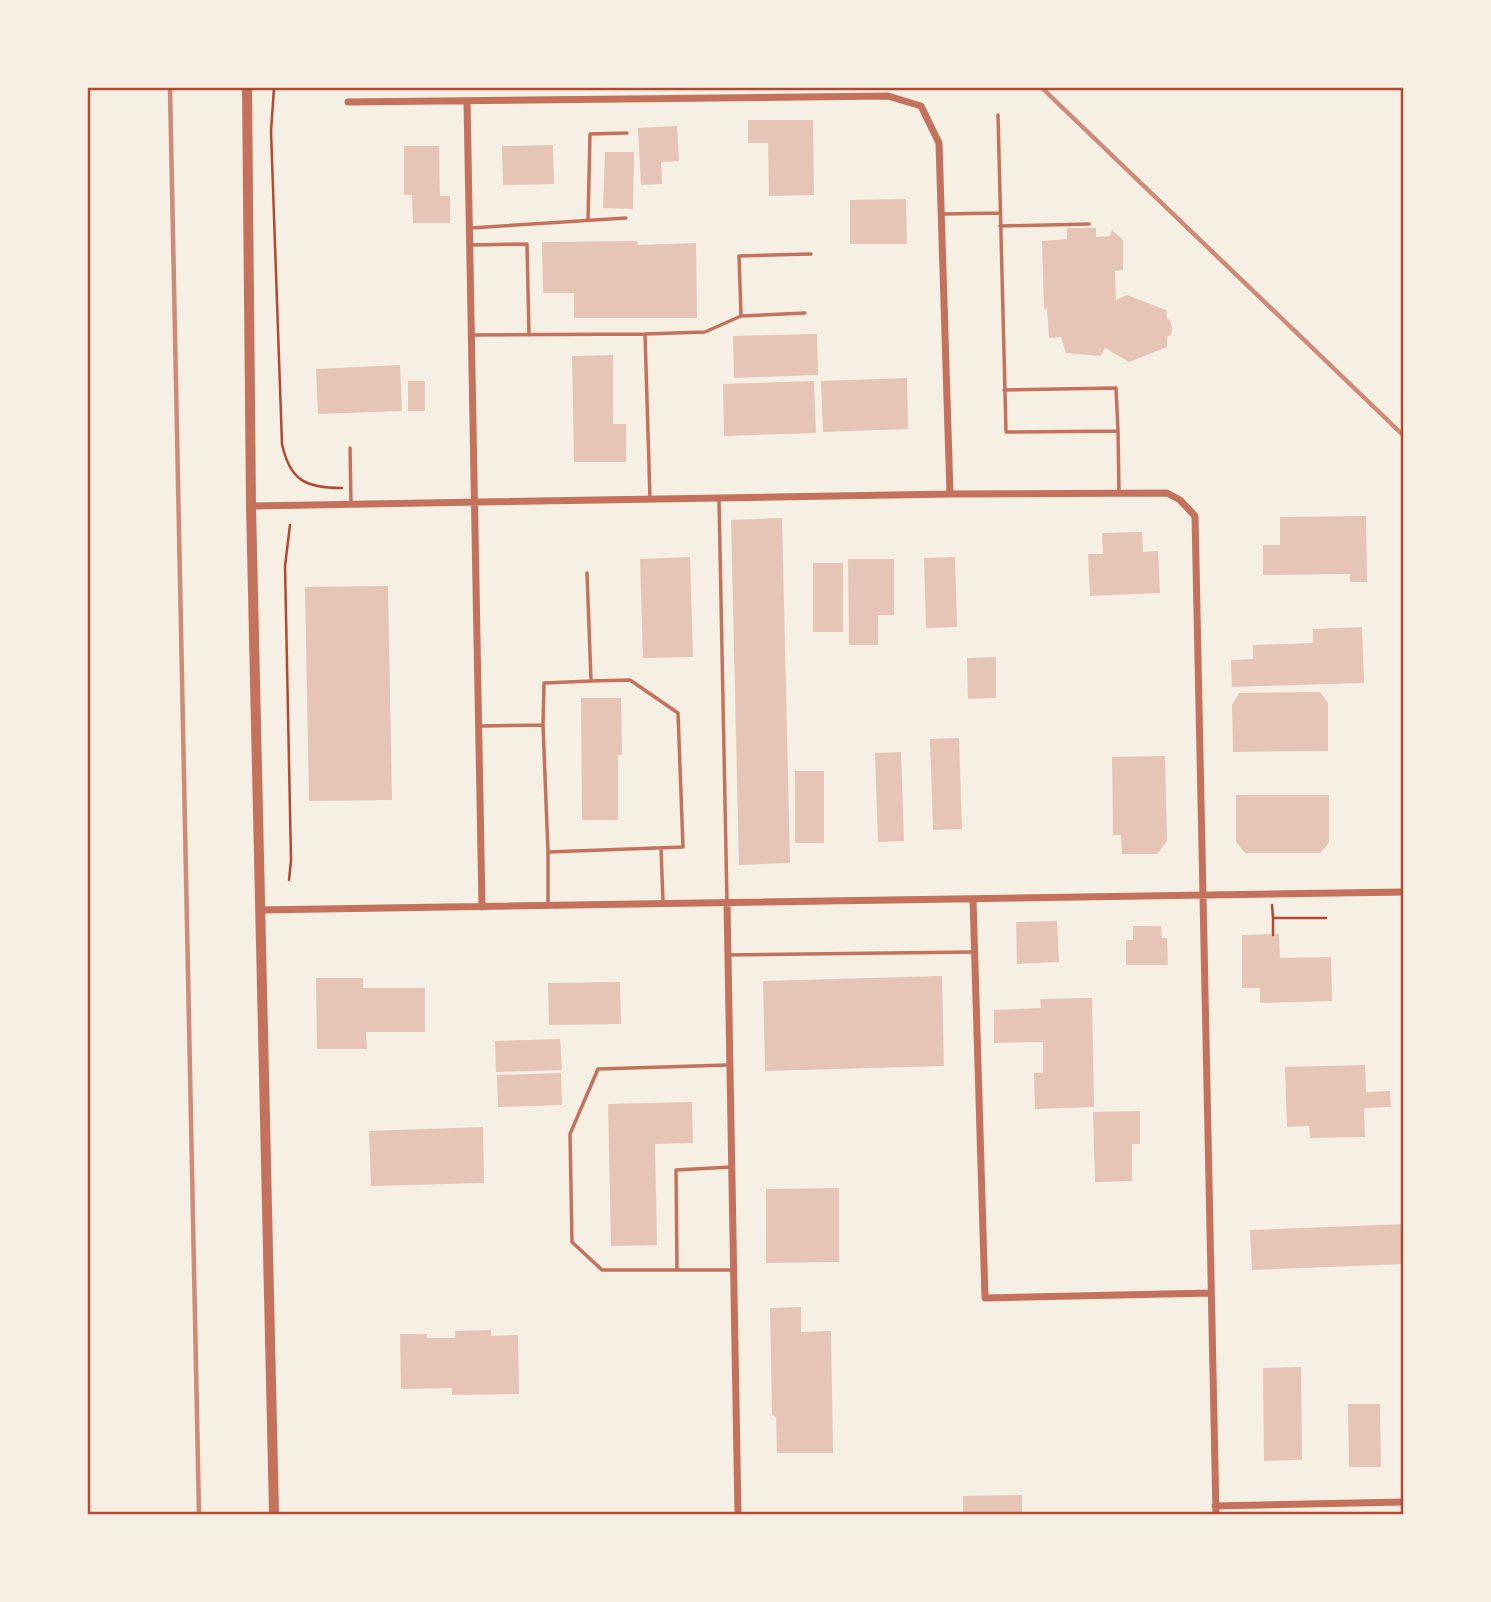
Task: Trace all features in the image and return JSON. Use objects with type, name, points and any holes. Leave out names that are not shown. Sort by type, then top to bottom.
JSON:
[{"type":"street","points":[[247,88],[251,506],[274,1514]]},
{"type":"street","points":[[348,102],[888,96],[921,106],[939,143],[950,494]]},
{"type":"street","points":[[467,101],[482,906]]},
{"type":"street","points":[[251,506],[950,494],[1167,493],[1180,500],[1195,516],[1216,1514]]},
{"type":"street","points":[[259,910],[1404,892]]},
{"type":"street","points":[[973,899],[985,1298],[1211,1293]]},
{"type":"street","points":[[727,903],[738,1514]]},
{"type":"street","points":[[1216,1506],[1404,1502]]},
{"type":"lane","points":[[998,115],[1006,432],[1118,431]]},
{"type":"lane","points":[[588,220],[590,134],[627,133]]},
{"type":"lane","points":[[941,214],[1000,213]]},
{"type":"lane","points":[[469,229],[626,218]]},
{"type":"lane","points":[[1000,226],[1089,224]]},
{"type":"lane","points":[[469,244],[527,244],[529,335]]},
{"type":"lane","points":[[741,316],[739,256],[811,254]]},
{"type":"lane","points":[[471,335],[705,332],[741,316],[805,313]]},
{"type":"lane","points":[[645,334],[650,499]]},
{"type":"lane","points":[[1004,390],[1116,388],[1119,493]]},
{"type":"lane","points":[[350,447],[351,505]]},
{"type":"lane","points":[[719,498],[727,903]]},
{"type":"lane","points":[[587,573],[591,681]]},
{"type":"lane","points":[[548,852],[683,848],[678,713],[630,680],[544,683],[548,905]]},
{"type":"lane","points":[[478,726],[543,724]]},
{"type":"lane","points":[[661,848],[663,904]]},
{"type":"lane","points":[[728,955],[975,952]]},
{"type":"lane","points":[[730,1065],[598,1069],[570,1134],[572,1242],[602,1270],[734,1270]]},
{"type":"lane","points":[[677,1270],[676,1170],[732,1167]]},
{"type":"path","points":[[274,88],[271,131],[282,444],[289,467],[305,483],[325,488],[351,488]]},
{"type":"path","points":[[289,880],[291,860],[285,566],[290,525]]},
{"type":"path","points":[[1272,905],[1273,935]]},
{"type":"path","points":[[1273,918],[1326,918]]},
{"type":"building","points":[[748,120],[813,120],[814,195],[769,196],[768,143],[748,143]]},
{"type":"building","points":[[677,126],[679,161],[661,162],[662,184],[641,185],[638,128]]},
{"type":"building","points":[[553,145],[554,184],[503,185],[502,146]]},
{"type":"building","points":[[404,146],[439,146],[440,196],[450,196],[450,223],[413,223],[412,195],[404,195]]},
{"type":"building","points":[[605,152],[634,152],[633,209],[603,208]]},
{"type":"building","points":[[906,199],[907,244],[850,244],[850,200]]},
{"type":"building","points":[[1067,228],[1096,228],[1096,237],[1110,236],[1112,230],[1123,240],[1123,270],[1115,271],[1116,300],[1127,295],[1166,310],[1172,328],[1171,335],[1167,337],[1167,347],[1129,362],[1105,348],[1101,356],[1066,353],[1061,337],[1049,338],[1047,308],[1044,309],[1042,241],[1067,239]]},
{"type":"building","points":[[637,241],[638,245],[696,243],[697,318],[574,318],[574,293],[543,293],[542,242]]},
{"type":"building","points":[[817,334],[818,375],[734,378],[733,336]]},
{"type":"building","points":[[613,355],[613,424],[626,424],[626,462],[574,462],[572,356]]},
{"type":"building","points":[[400,365],[402,411],[318,414],[316,369]]},
{"type":"building","points":[[907,378],[908,429],[823,432],[821,381]]},
{"type":"building","points":[[408,381],[425,381],[425,411],[408,411]]},
{"type":"building","points":[[814,381],[816,433],[724,436],[723,384]]},
{"type":"building","points":[[1366,516],[1367,582],[1350,582],[1350,574],[1263,575],[1263,545],[1280,545],[1280,517]]},
{"type":"building","points":[[782,518],[790,863],[739,865],[731,520]]},
{"type":"building","points":[[1142,532],[1143,552],[1158,551],[1160,593],[1090,596],[1088,554],[1103,554],[1102,533]]},
{"type":"building","points":[[690,557],[693,657],[643,658],[640,559]]},
{"type":"building","points":[[955,557],[957,627],[926,628],[924,558]]},
{"type":"building","points":[[848,559],[894,559],[894,615],[878,615],[878,645],[849,645]]},
{"type":"building","points":[[813,563],[843,563],[843,632],[813,632]]},
{"type":"building","points":[[388,586],[392,800],[309,801],[305,587]]},
{"type":"building","points":[[1362,627],[1364,683],[1232,687],[1231,660],[1253,659],[1253,645],[1313,643],[1313,629]]},
{"type":"building","points":[[996,657],[996,698],[968,699],[967,658]]},
{"type":"building","points":[[1320,692],[1328,703],[1328,751],[1233,752],[1232,705],[1239,693]]},
{"type":"building","points":[[581,698],[621,698],[622,755],[618,755],[618,820],[582,820]]},
{"type":"building","points":[[959,738],[962,829],[933,830],[930,739]]},
{"type":"building","points":[[901,752],[904,841],[878,842],[875,753]]},
{"type":"building","points":[[1165,756],[1167,841],[1157,854],[1122,854],[1121,835],[1113,835],[1112,757]]},
{"type":"building","points":[[795,771],[824,771],[824,843],[795,843]]},
{"type":"building","points":[[1236,795],[1329,795],[1329,843],[1320,853],[1245,853],[1236,842]]},
{"type":"building","points":[[1057,921],[1059,962],[1017,964],[1016,922]]},
{"type":"building","points":[[1133,926],[1161,926],[1162,938],[1167,938],[1168,965],[1126,965],[1126,940],[1133,940]]},
{"type":"building","points":[[1279,934],[1280,958],[1331,957],[1332,1001],[1260,1003],[1260,988],[1242,988],[1242,935]]},
{"type":"building","points":[[942,976],[944,1066],[765,1071],[763,981]]},
{"type":"building","points":[[316,978],[363,978],[363,988],[425,988],[425,1032],[366,1032],[367,1049],[317,1049]]},
{"type":"building","points":[[620,982],[621,1024],[549,1025],[548,983]]},
{"type":"building","points":[[1092,998],[1094,1107],[1035,1109],[1034,1073],[1043,1073],[1043,1042],[994,1043],[994,1010],[1041,1008],[1040,999]]},
{"type":"building","points":[[560,1039],[562,1070],[496,1072],[495,1041]]},
{"type":"building","points":[[1365,1065],[1366,1092],[1390,1091],[1391,1107],[1364,1108],[1365,1137],[1310,1138],[1309,1126],[1287,1127],[1285,1067]]},
{"type":"building","points":[[561,1073],[562,1105],[498,1107],[497,1075]]},
{"type":"building","points":[[692,1102],[693,1143],[655,1144],[657,1245],[611,1246],[608,1104]]},
{"type":"building","points":[[1140,1111],[1140,1144],[1132,1144],[1132,1181],[1095,1182],[1093,1112]]},
{"type":"building","points":[[483,1127],[484,1183],[371,1186],[369,1131]]},
{"type":"building","points":[[839,1188],[839,1262],[766,1263],[766,1189]]},
{"type":"building","points":[[1404,1224],[1404,1264],[1252,1270],[1250,1230]]},
{"type":"building","points":[[801,1307],[801,1332],[831,1331],[833,1453],[777,1453],[776,1417],[772,1415],[770,1308]]},
{"type":"building","points":[[491,1330],[491,1336],[518,1335],[519,1394],[452,1395],[452,1388],[401,1389],[400,1334],[455,1338],[455,1331]]},
{"type":"building","points":[[1301,1367],[1302,1460],[1264,1461],[1263,1368]]},
{"type":"building","points":[[1348,1404],[1380,1404],[1381,1467],[1349,1467]]},
{"type":"building","points":[[1022,1495],[1022,1514],[963,1514],[963,1496]]},
{"type":"railway","points":[[170,88],[199,1514]]},
{"type":"railway","points":[[1042,88],[1404,436]]}]
